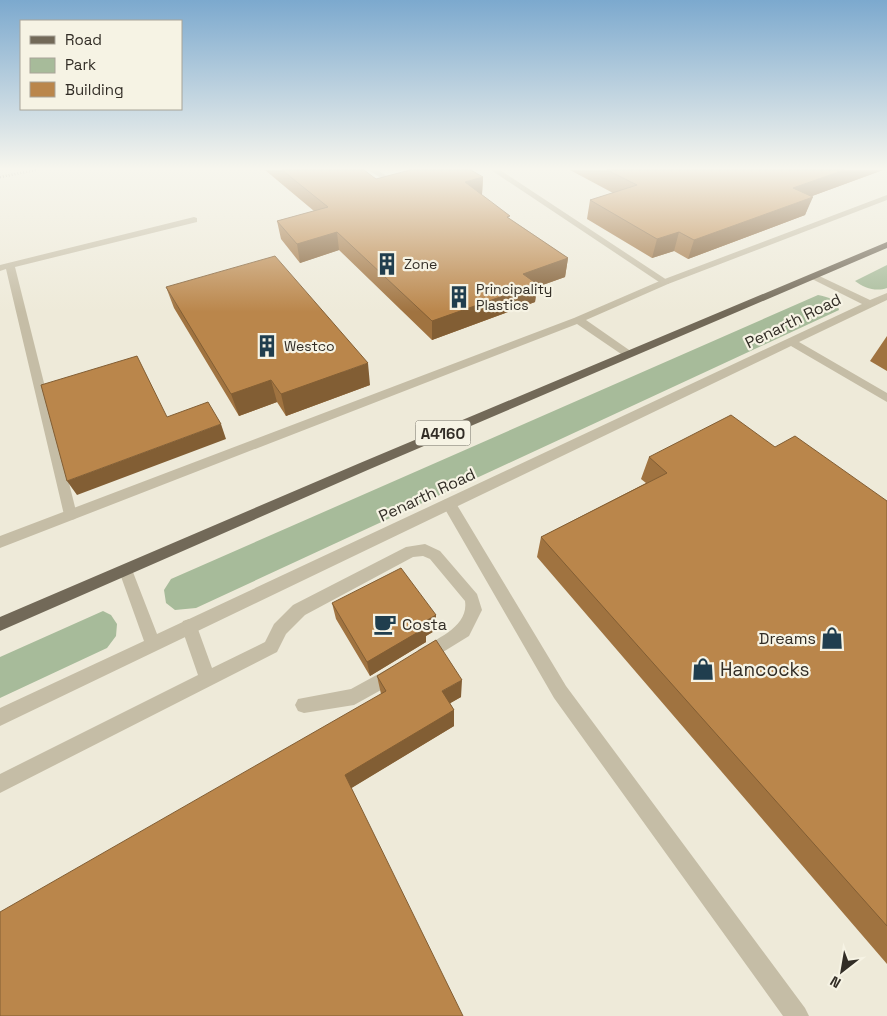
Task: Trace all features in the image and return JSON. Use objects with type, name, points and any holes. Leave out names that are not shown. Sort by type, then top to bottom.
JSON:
[{"type":"main road","name":"Penarth Road","points":[[0,624],[628,354],[887,246]]},
{"type":"street","points":[[567,217],[665,282]]},
{"type":"street","points":[[0,542],[578,320],[665,282],[834,217]]},
{"type":"street","points":[[70,515],[5,266],[194,220]]},
{"type":"street","name":"Penarth Road","points":[[815,277],[870,304]]},
{"type":"street","name":"Penarth Road","points":[[0,717],[887,296]]},
{"type":"street","points":[[578,320],[628,354]]},
{"type":"street","points":[[792,342],[887,398]]},
{"type":"street","points":[[449,504],[560,692],[797,1016]]},
{"type":"street","points":[[0,784],[271,647],[280,629],[299,610],[412,551],[425,550],[435,555],[472,599],[474,610],[471,620],[464,631],[354,697],[304,705]]},
{"type":"street","points":[[126,571],[153,644]]},
{"type":"street","points":[[189,626],[207,678]]},
{"type":"green space","points":[[887,265],[887,288],[879,290],[870,289],[855,281]]},
{"type":"green space","points":[[818,295],[834,301],[839,310],[196,608],[175,610],[166,603],[164,590],[171,579]]},
{"type":"green space","points":[[103,611],[111,615],[117,624],[116,636],[107,648],[0,698],[0,657]]},
{"type":"building","points":[[290,217],[508,217],[568,258],[523,274],[537,284],[432,321],[337,232],[297,244],[277,221]]},
{"type":"building","points":[[620,217],[757,217],[694,240],[679,232],[657,239]]},
{"type":"building","name":"Westco","points":[[275,256],[368,363],[281,394],[271,380],[231,394],[166,287]]},
{"type":"building","points":[[137,356],[167,417],[208,402],[221,424],[67,481],[41,385]]},
{"type":"building","points":[[731,415],[775,447],[795,436],[887,501],[887,926],[541,537],[667,473],[649,457]]},
{"type":"building","points":[[401,568],[436,615],[422,623],[425,628],[367,662],[332,603]]},
{"type":"building","points":[[436,640],[462,680],[442,691],[454,710],[345,775],[463,1016],[0,1016],[0,912],[386,691],[377,676]]},
{"type":"place","name":"Zone","points":[[387,264]]},
{"type":"place","name":"Principality Plastics","points":[[459,297]]},
{"type":"place","name":"Westco","points":[[267,346]]},
{"type":"place","name":"Costa","points":[[385,624]]},
{"type":"place","name":"Dreams","points":[[832,638]]},
{"type":"place","name":"Hancocks","points":[[703,669]]}]
